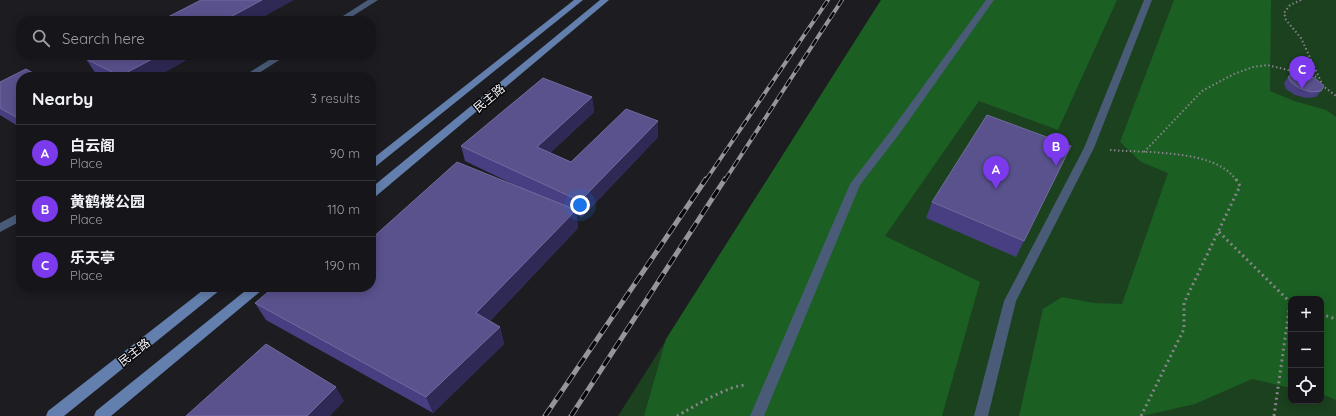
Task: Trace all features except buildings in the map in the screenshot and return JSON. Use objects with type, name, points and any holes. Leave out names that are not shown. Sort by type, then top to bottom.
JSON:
[{"type":"main road","name":"民主路","points":[[376,161],[579,0]]},
{"type":"main road","name":"民主路","points":[[376,190],[605,0]]},
{"type":"main road","name":"民主路","points":[[52,416],[210,292]]},
{"type":"main road","points":[[101,416],[252,292]]},
{"type":"street","points":[[347,16],[374,0]]},
{"type":"street","points":[[758,416],[855,184],[896,131],[990,0]]},
{"type":"street","points":[[981,416],[1010,301],[1089,148],[1148,0]]},
{"type":"street","points":[[256,72],[275,60]]},
{"type":"street","points":[[0,228],[16,219]]},
{"type":"path","points":[[1301,0],[1290,5],[1284,13],[1286,20],[1301,38],[1323,86],[1336,96]]},
{"type":"path","points":[[1144,153],[1210,84],[1254,66],[1266,65],[1318,77]]},
{"type":"path","points":[[1089,148],[1174,154],[1220,165],[1228,170],[1240,186],[1184,303],[1184,329],[1141,416]]},
{"type":"path","points":[[1219,232],[1288,300]]},
{"type":"path","points":[[1324,315],[1336,319]]},
{"type":"path","points":[[1274,416],[1288,323]]},
{"type":"path","points":[[677,416],[721,393],[742,385],[769,387]]},
{"type":"green space","points":[[881,0],[1336,0],[1336,416],[618,416]]},
{"type":"green space","points":[[881,0],[1117,0],[1058,130],[979,101],[885,236],[980,282],[942,416],[644,416],[666,339]]},
{"type":"green space","points":[[1174,0],[1271,0],[1270,91],[1294,101],[1326,110],[1336,117],[1336,400],[1324,395],[1324,296],[1288,296],[1288,387],[1252,379],[1195,404],[1142,416],[1019,416],[1043,309],[1062,297],[1094,303],[1122,304],[1168,173],[1141,162],[1120,142]]},
{"type":"railway","points":[[706,180],[828,0]]},
{"type":"railway","points":[[725,180],[842,0]]},
{"type":"railway","points":[[545,416],[706,179]]},
{"type":"railway","points":[[571,416],[725,179]]},
{"type":"place","name":"乐天亭","points":[[1302,89]]},
{"type":"place","name":"黄鹤楼公园","points":[[1056,166]]},
{"type":"place","name":"白云阁","points":[[996,189]]}]
